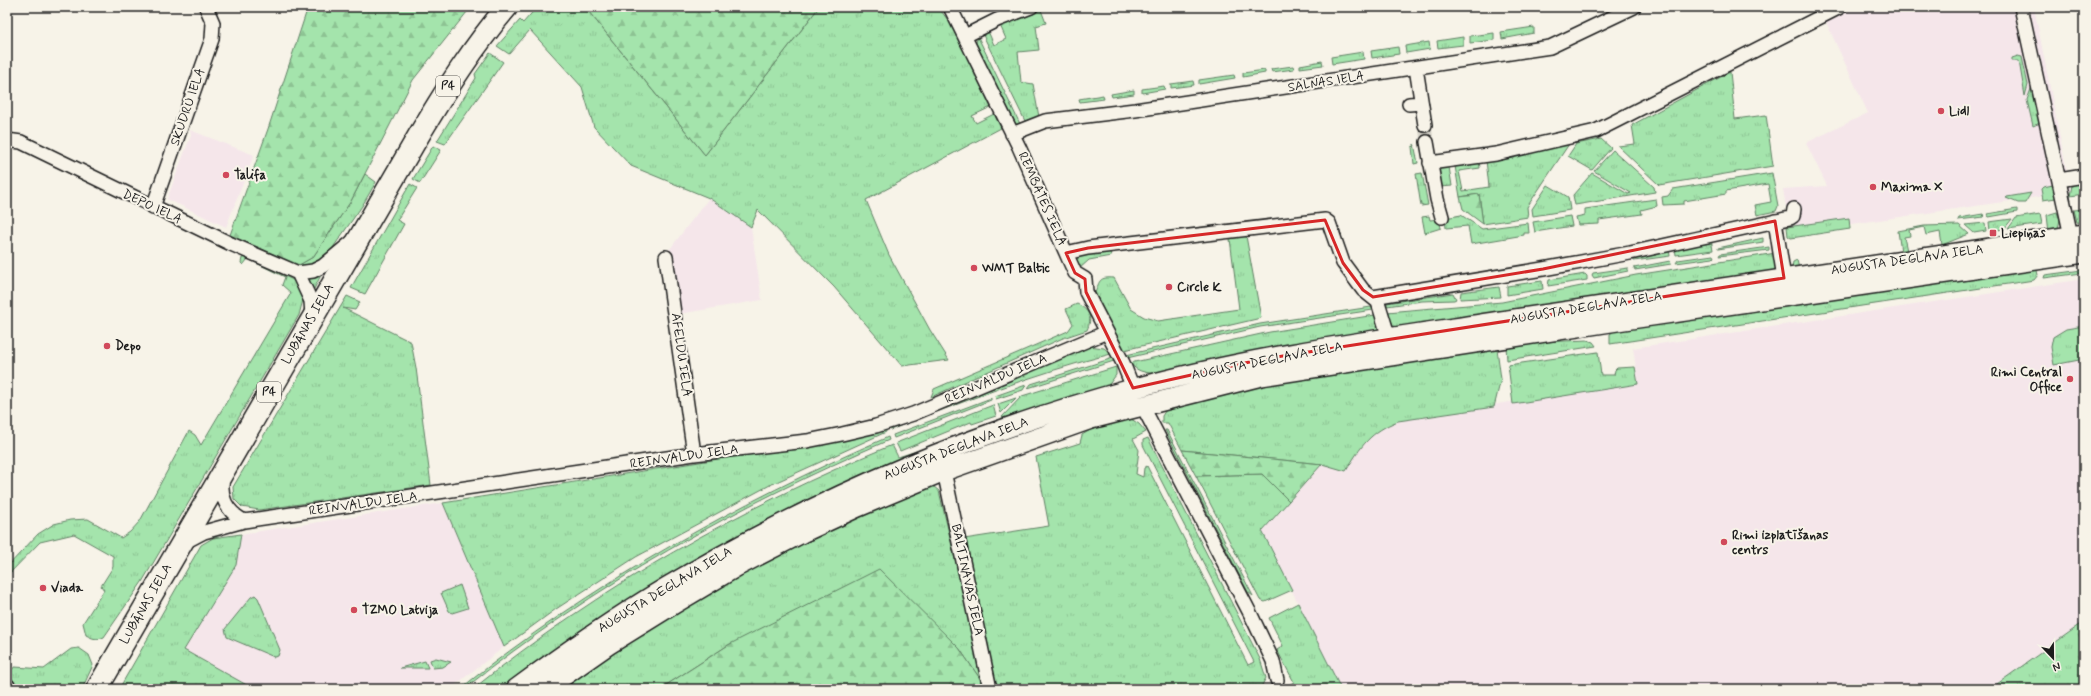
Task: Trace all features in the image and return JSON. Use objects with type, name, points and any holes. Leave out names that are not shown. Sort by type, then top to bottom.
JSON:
[{"type":"main road","name":"LUBĀNAS IELA","points":[[97,689],[312,316],[454,77],[480,38],[507,7]]},
{"type":"main road","name":"AUGUSTA DEGLAVA IELA","points":[[545,689],[608,645],[736,567],[858,507],[944,471],[1044,434],[1142,405],[1261,376],[1282,364],[1389,338],[1784,278],[2077,236]]},
{"type":"main road","name":"AUGUSTA DEGLAVA IELA","points":[[516,689],[592,634],[664,589],[728,552],[805,512],[949,450],[1067,408],[1133,388],[1282,364],[1652,316],[2084,253]]},
{"type":"street","name":"SKUDRU IELA","points":[[153,207],[212,39],[213,23],[206,7]]},
{"type":"street","name":"REMBATES IELA","points":[[950,7],[1012,134],[1075,273],[1085,279],[1086,292],[1121,359],[1133,388]]},
{"type":"street","points":[[965,36],[997,20],[1031,7]]},
{"type":"street","name":"SALNAS IELA","points":[[1012,134],[1045,121],[1135,110],[1550,47],[1634,7]]},
{"type":"street","points":[[1430,163],[1496,154],[1596,130],[1840,7]]},
{"type":"street","points":[[2021,7],[2059,180],[2077,236]]},
{"type":"street","points":[[1416,68],[1415,103],[1425,126]]},
{"type":"street","name":"DEPO IELA","points":[[7,140],[21,142],[231,244],[298,273]]},
{"type":"street","points":[[1427,142],[1442,217]]},
{"type":"street","points":[[2059,180],[2084,176]]},
{"type":"street","points":[[1373,297],[1630,253],[1775,221],[1792,216],[1794,209]]},
{"type":"street","points":[[1066,253],[1088,248],[1325,220],[1329,223],[1343,263],[1363,290],[1378,302],[1389,338]]},
{"type":"street","points":[[1775,221],[1784,278]]},
{"type":"street","points":[[312,316],[311,301],[298,273],[313,271],[323,266],[358,238]]},
{"type":"street","name":"AFELDU IELA","points":[[666,257],[694,454]]},
{"type":"street","name":"REINVALDU IELA","points":[[179,545],[204,532],[244,521],[694,454],[807,441],[876,426],[920,411],[1107,332]]},
{"type":"street","points":[[1142,405],[1252,617],[1273,661],[1277,680]]},
{"type":"street","points":[[225,467],[221,488],[227,506],[233,515],[244,521]]},
{"type":"street","name":"BALTINAVAS IELA","points":[[944,471],[990,689]]},
{"type":"street","points":[[7,685],[10,689]]},
{"type":"highlighted area","points":[[1325,220],[1343,263],[1363,290],[1373,297],[1543,269],[1775,221],[1784,278],[1263,359],[1133,388],[1086,292],[1085,279],[1075,273],[1066,253],[1088,248]]},
{"type":"shaded area","points":[[1857,7],[2034,7],[2071,192],[1790,233],[1783,189],[1827,186],[1806,143],[1868,113],[1826,22]]},
{"type":"shaded area","points":[[190,130],[254,155],[226,227],[167,199],[191,135]]},
{"type":"shaded area","points":[[709,198],[751,227],[762,300],[679,314],[666,254]]},
{"type":"shaded area","name":"Rimi izplatīšanas centrs","points":[[2084,279],[2084,622],[1990,689],[1341,689],[1262,531],[1356,426],[1638,382],[1633,348]]},
{"type":"shaded area","points":[[443,503],[504,647],[450,689],[252,688],[184,650],[236,565],[241,534]]},
{"type":"green space","points":[[308,7],[471,7],[413,80],[351,201],[313,257],[299,265],[230,235],[268,129]]},
{"type":"green space","points":[[537,7],[585,7],[705,155],[819,7],[938,7],[951,24],[991,107],[972,116],[976,123],[994,114],[1001,128],[866,200],[889,255],[930,330],[949,360],[902,366],[834,287],[758,210],[751,227],[709,198],[631,166],[594,127],[582,87],[530,30],[509,54],[497,46],[520,20],[523,23]]},
{"type":"green space","points":[[585,7],[819,7],[705,155]]},
{"type":"green space","points":[[1041,10],[1046,23],[1036,26],[1039,50],[1018,52],[1021,82],[1033,84],[1039,117],[1025,121],[982,33],[988,31],[994,45],[1006,39],[1000,25]]},
{"type":"green space","points":[[1534,27],[1534,33],[1502,39],[1501,32]]},
{"type":"green space","points":[[1494,33],[1494,40],[1470,43],[1470,36]]},
{"type":"green space","points":[[978,37],[1021,126],[1015,126],[975,45]]},
{"type":"green space","points":[[1463,37],[1463,45],[1438,48],[1437,41]]},
{"type":"green space","points":[[1429,42],[1430,49],[1406,53],[1405,46]]},
{"type":"green space","points":[[1398,47],[1399,54],[1372,58],[1371,51]]},
{"type":"green space","points":[[1363,52],[1364,59],[1332,64],[1331,57]]},
{"type":"green space","points":[[490,53],[503,62],[445,144],[437,141],[476,78],[475,74]]},
{"type":"green space","points":[[2018,56],[2022,57],[2028,85],[2025,96],[2019,61],[2012,61],[2012,58]]},
{"type":"green space","points":[[1322,61],[1323,65],[1300,68],[1300,65]]},
{"type":"green space","points":[[1293,66],[1294,69],[1272,72],[1271,69]]},
{"type":"green space","points":[[1265,70],[1265,73],[1243,77],[1243,73]]},
{"type":"green space","points":[[1730,72],[1735,119],[1766,115],[1773,166],[1659,185],[1618,146],[1635,144],[1632,125]]},
{"type":"green space","points":[[1234,75],[1235,78],[1199,84],[1199,80]]},
{"type":"green space","points":[[1193,81],[1194,85],[1171,88],[1171,84]]},
{"type":"green space","points":[[1164,86],[1165,89],[1142,93],[1142,89]]},
{"type":"green space","points":[[2032,86],[2040,123],[2033,126],[2027,100]]},
{"type":"green space","points":[[1134,90],[1134,94],[1112,97],[1111,94]]},
{"type":"green space","points":[[1103,95],[1104,99],[1080,102],[1079,99]]},
{"type":"green space","points":[[1601,139],[1611,148],[1592,170],[1568,156],[1576,144]]},
{"type":"green space","points":[[1571,141],[1527,207],[1528,217],[1483,224],[1479,194],[1460,197],[1455,166],[1479,161],[1480,168],[1459,171],[1463,191],[1489,187],[1486,160]]},
{"type":"green space","points":[[433,146],[441,150],[420,183],[413,179]]},
{"type":"green space","points":[[1414,146],[1418,163],[1414,164],[1412,147]]},
{"type":"green space","points":[[1613,150],[1654,187],[1655,192],[1575,205],[1573,195],[1592,173],[1628,194],[1631,193],[1594,171]]},
{"type":"green space","points":[[1449,167],[1452,186],[1441,187],[1436,174],[1441,168]]},
{"type":"green space","points":[[1422,173],[1428,205],[1421,206],[1416,174]]},
{"type":"green space","points":[[1772,173],[1778,206],[1776,211],[1757,215],[1755,205],[1771,202],[1768,184],[1726,191],[1726,194],[1684,201],[1684,204],[1663,205],[1662,197],[1668,196],[1673,189]]},
{"type":"green space","points":[[365,174],[376,182],[362,206],[325,259],[307,268],[299,265],[313,257],[351,201]]},
{"type":"green space","points":[[2084,180],[2084,194],[2070,196],[2072,185]]},
{"type":"green space","points":[[410,184],[417,188],[397,220],[404,224],[365,294],[351,288]]},
{"type":"green space","points":[[1548,185],[1568,197],[1570,210],[1533,216],[1532,209]]},
{"type":"green space","points":[[2053,185],[2056,198],[2043,200],[2041,189],[2043,187]]},
{"type":"green space","points":[[2031,193],[2025,203],[2018,203],[2006,198],[2007,197]]},
{"type":"green space","points":[[1479,194],[1483,224],[1463,209],[1460,197]]},
{"type":"green space","points":[[1656,199],[1657,206],[1641,210],[1642,214],[1599,220],[1599,224],[1578,225],[1576,217],[1585,215],[1585,209]]},
{"type":"green space","points":[[2017,209],[2017,212],[1989,217],[1987,214]]},
{"type":"green space","points":[[2084,209],[2084,226],[2077,222],[2074,210]]},
{"type":"green space","points":[[2057,212],[2060,220],[2058,228],[2049,233],[2047,215]]},
{"type":"green space","points":[[1983,214],[1984,217],[1958,220],[1959,218]]},
{"type":"green space","points":[[2040,214],[2042,224],[2008,229],[2016,218]]},
{"type":"green space","points":[[1461,215],[1482,229],[1528,223],[1529,233],[1471,244],[1468,226],[1446,228],[1445,218]]},
{"type":"green space","points":[[1429,216],[1430,220],[1439,219],[1441,228],[1425,233],[1422,217]]},
{"type":"green space","points":[[1570,216],[1572,226],[1535,232],[1533,222]]},
{"type":"green space","points":[[1849,218],[1850,229],[1791,238],[1788,236],[1787,227]]},
{"type":"green space","points":[[2012,219],[2004,229],[1990,231],[1989,222]]},
{"type":"green space","points":[[1985,223],[1986,231],[1974,233],[1965,225]]},
{"type":"green space","points":[[1959,225],[1969,234],[1942,245],[1940,232],[1926,235],[1924,227],[1909,230],[1910,236],[1904,237],[1907,251],[1902,252],[1902,254],[1797,271],[1792,267],[1793,262],[1797,260],[1799,269],[1901,252],[1898,231],[1924,226]]},
{"type":"green space","points":[[1246,236],[1261,318],[1124,350],[1095,293],[1101,280],[1105,278],[1114,278],[1131,309],[1144,317],[1158,321],[1239,309],[1230,239]]},
{"type":"green space","points":[[1763,238],[1763,242],[1718,249],[1718,248]]},
{"type":"green space","points":[[1711,239],[1713,250],[1676,255],[1675,247]]},
{"type":"green space","points":[[1769,247],[1769,250],[1719,256],[1720,254]]},
{"type":"green space","points":[[1669,249],[1670,256],[1634,261],[1633,257]]},
{"type":"green space","points":[[1110,250],[1111,256],[1089,260],[1079,269],[1074,260],[1077,254]]},
{"type":"green space","points":[[1776,253],[1777,271],[1395,329],[1387,312],[1502,302],[1636,275]]},
{"type":"green space","points":[[1713,255],[1713,258],[1676,263],[1678,260]]},
{"type":"green space","points":[[247,257],[293,280],[304,296],[299,315],[142,582],[104,637],[95,639],[86,635],[83,623],[104,590],[101,586],[113,567],[113,556],[74,534],[40,542],[7,576],[7,567],[38,534],[54,524],[70,520],[88,519],[121,538],[130,532],[140,521],[189,431],[195,435],[201,445],[291,293],[282,285],[285,277],[248,259],[243,265],[241,263],[242,258]]},
{"type":"green space","points":[[1670,261],[1671,264],[1635,270],[1634,268]]},
{"type":"green space","points":[[2036,266],[2038,275],[2034,280],[1610,344],[1610,334],[1618,328]]},
{"type":"green space","points":[[1628,268],[1628,271],[1594,278],[1592,275],[1593,273]]},
{"type":"green space","points":[[2082,270],[2082,273],[2044,278],[2045,275]]},
{"type":"green space","points":[[322,273],[314,289],[312,289],[307,276]]},
{"type":"green space","points":[[1585,274],[1587,276],[1587,280],[1548,286],[1549,280]]},
{"type":"green space","points":[[1542,281],[1543,289],[1507,295],[1507,286]]},
{"type":"green space","points":[[1499,287],[1501,297],[1460,299],[1461,292]]},
{"type":"green space","points":[[1453,293],[1456,299],[1454,300],[1422,301],[1387,306],[1387,303]]},
{"type":"green space","points":[[347,296],[360,302],[355,310],[343,308],[411,342],[416,368],[431,485],[259,510],[242,507],[234,499],[233,487]]},
{"type":"green space","points":[[1077,304],[1089,314],[1090,321],[1087,330],[1063,338],[931,397],[934,389],[1068,331],[1073,324],[1066,309]]},
{"type":"green space","points":[[1371,307],[1373,310],[1260,327],[1127,358],[1126,355],[1260,324]]},
{"type":"green space","points":[[1375,315],[1378,319],[1378,328],[1375,332],[1164,374],[1141,371],[1133,367],[1130,363],[1270,332]]},
{"type":"green space","points":[[2084,326],[2084,359],[2054,365],[2051,347],[2053,337],[2066,329]]},
{"type":"green space","points":[[1587,340],[1593,342],[1596,346],[1507,360],[1506,346],[1520,343]]},
{"type":"green space","points":[[1089,346],[1104,348],[1111,354],[1027,379],[890,430],[889,427]]},
{"type":"green space","points":[[1494,347],[1497,349],[1501,379],[1494,407],[1398,421],[1388,425],[1367,441],[1346,471],[1322,464],[1182,450],[1168,423],[1162,423],[1162,416],[1167,408],[1285,380]]},
{"type":"green space","points":[[1598,352],[1601,375],[1614,375],[1617,368],[1635,367],[1638,384],[1513,404],[1508,365]]},
{"type":"green space","points":[[1113,358],[1114,361],[1028,388],[1031,384]]},
{"type":"green space","points":[[1116,367],[1116,375],[1107,387],[1004,422],[1002,417],[1022,396]]},
{"type":"green space","points":[[1026,385],[1023,390],[996,399],[995,396]]},
{"type":"green space","points":[[991,398],[991,400],[894,438],[893,435]]},
{"type":"green space","points":[[1016,398],[1001,413],[998,404]]},
{"type":"green space","points":[[993,405],[996,416],[972,424],[971,422],[900,451],[896,443]]},
{"type":"green space","points":[[1131,419],[1139,424],[1146,432],[1133,439],[1139,450],[1136,474],[1143,477],[1144,468],[1147,466],[1248,665],[1254,662],[1143,445],[1143,440],[1148,438],[1260,659],[1266,678],[1262,685],[1264,689],[994,689],[964,539],[1049,526],[1036,457],[1080,443],[1082,435],[1100,424]]},
{"type":"green space","points":[[886,429],[886,432],[770,485],[636,557],[556,609],[504,647],[443,503],[762,452]]},
{"type":"green space","points":[[1165,430],[1167,430],[1253,596],[1248,592]]},
{"type":"green space","points":[[888,437],[889,440],[777,492],[668,550],[615,582],[564,616],[513,651],[464,689],[460,689],[509,651],[560,615],[612,581],[666,549],[720,518],[775,490]]},
{"type":"green space","points":[[892,445],[898,457],[923,449],[507,689],[473,689],[570,617],[621,583],[674,552],[727,522],[781,495]]},
{"type":"green space","points":[[1182,450],[1322,464],[1289,501],[1262,474],[1196,476]]},
{"type":"green space","points":[[1262,474],[1289,501],[1262,531],[1292,590],[1265,602],[1260,600],[1196,476]]},
{"type":"green space","points":[[933,486],[939,491],[985,686],[959,648],[730,644],[660,689],[559,689],[657,624],[743,573],[845,523],[923,488]]},
{"type":"green space","points":[[241,534],[236,565],[184,650],[252,688],[265,689],[119,689],[201,545],[213,538]]},
{"type":"green space","points":[[879,569],[959,648],[985,686],[985,689],[660,689],[730,644]]},
{"type":"green space","points":[[460,585],[468,608],[452,613],[449,611],[441,593]]},
{"type":"green space","points":[[255,595],[258,598],[280,650],[278,656],[274,657],[227,637],[225,629],[251,597]]},
{"type":"green space","points":[[1298,603],[1341,689],[1281,689],[1294,682],[1277,650],[1283,646],[1269,618]]},
{"type":"green space","points":[[2084,622],[2084,689],[1990,689]]},
{"type":"green space","points":[[79,648],[89,655],[93,665],[82,689],[20,689],[7,673],[7,666],[10,670],[15,667],[44,669],[71,649]]},
{"type":"green space","points":[[436,658],[451,662],[443,667],[433,668],[430,660]]},
{"type":"green space","points":[[425,661],[428,668],[400,668]]},
{"type":"tunnel","points":[[1425,125],[1427,142]]},
{"type":"place","name":"Lidl","points":[[1941,111]]},
{"type":"place","name":"Talifa","points":[[226,175]]},
{"type":"place","name":"Maxima X","points":[[1873,187]]},
{"type":"place","name":"Liepiņas","points":[[1993,233]]},
{"type":"place","name":"WMT Baltic","points":[[974,268]]},
{"type":"place","name":"Circle K","points":[[1169,287]]},
{"type":"place","name":"Depo","points":[[107,346]]},
{"type":"place","name":"Rimi Central Office","points":[[2070,379]]},
{"type":"place","name":"Rimi izplatīšanas centrs","points":[[1724,542]]},
{"type":"place","name":"Viada","points":[[43,588]]},
{"type":"place","name":"TZMO Latvija","points":[[354,610]]}]
